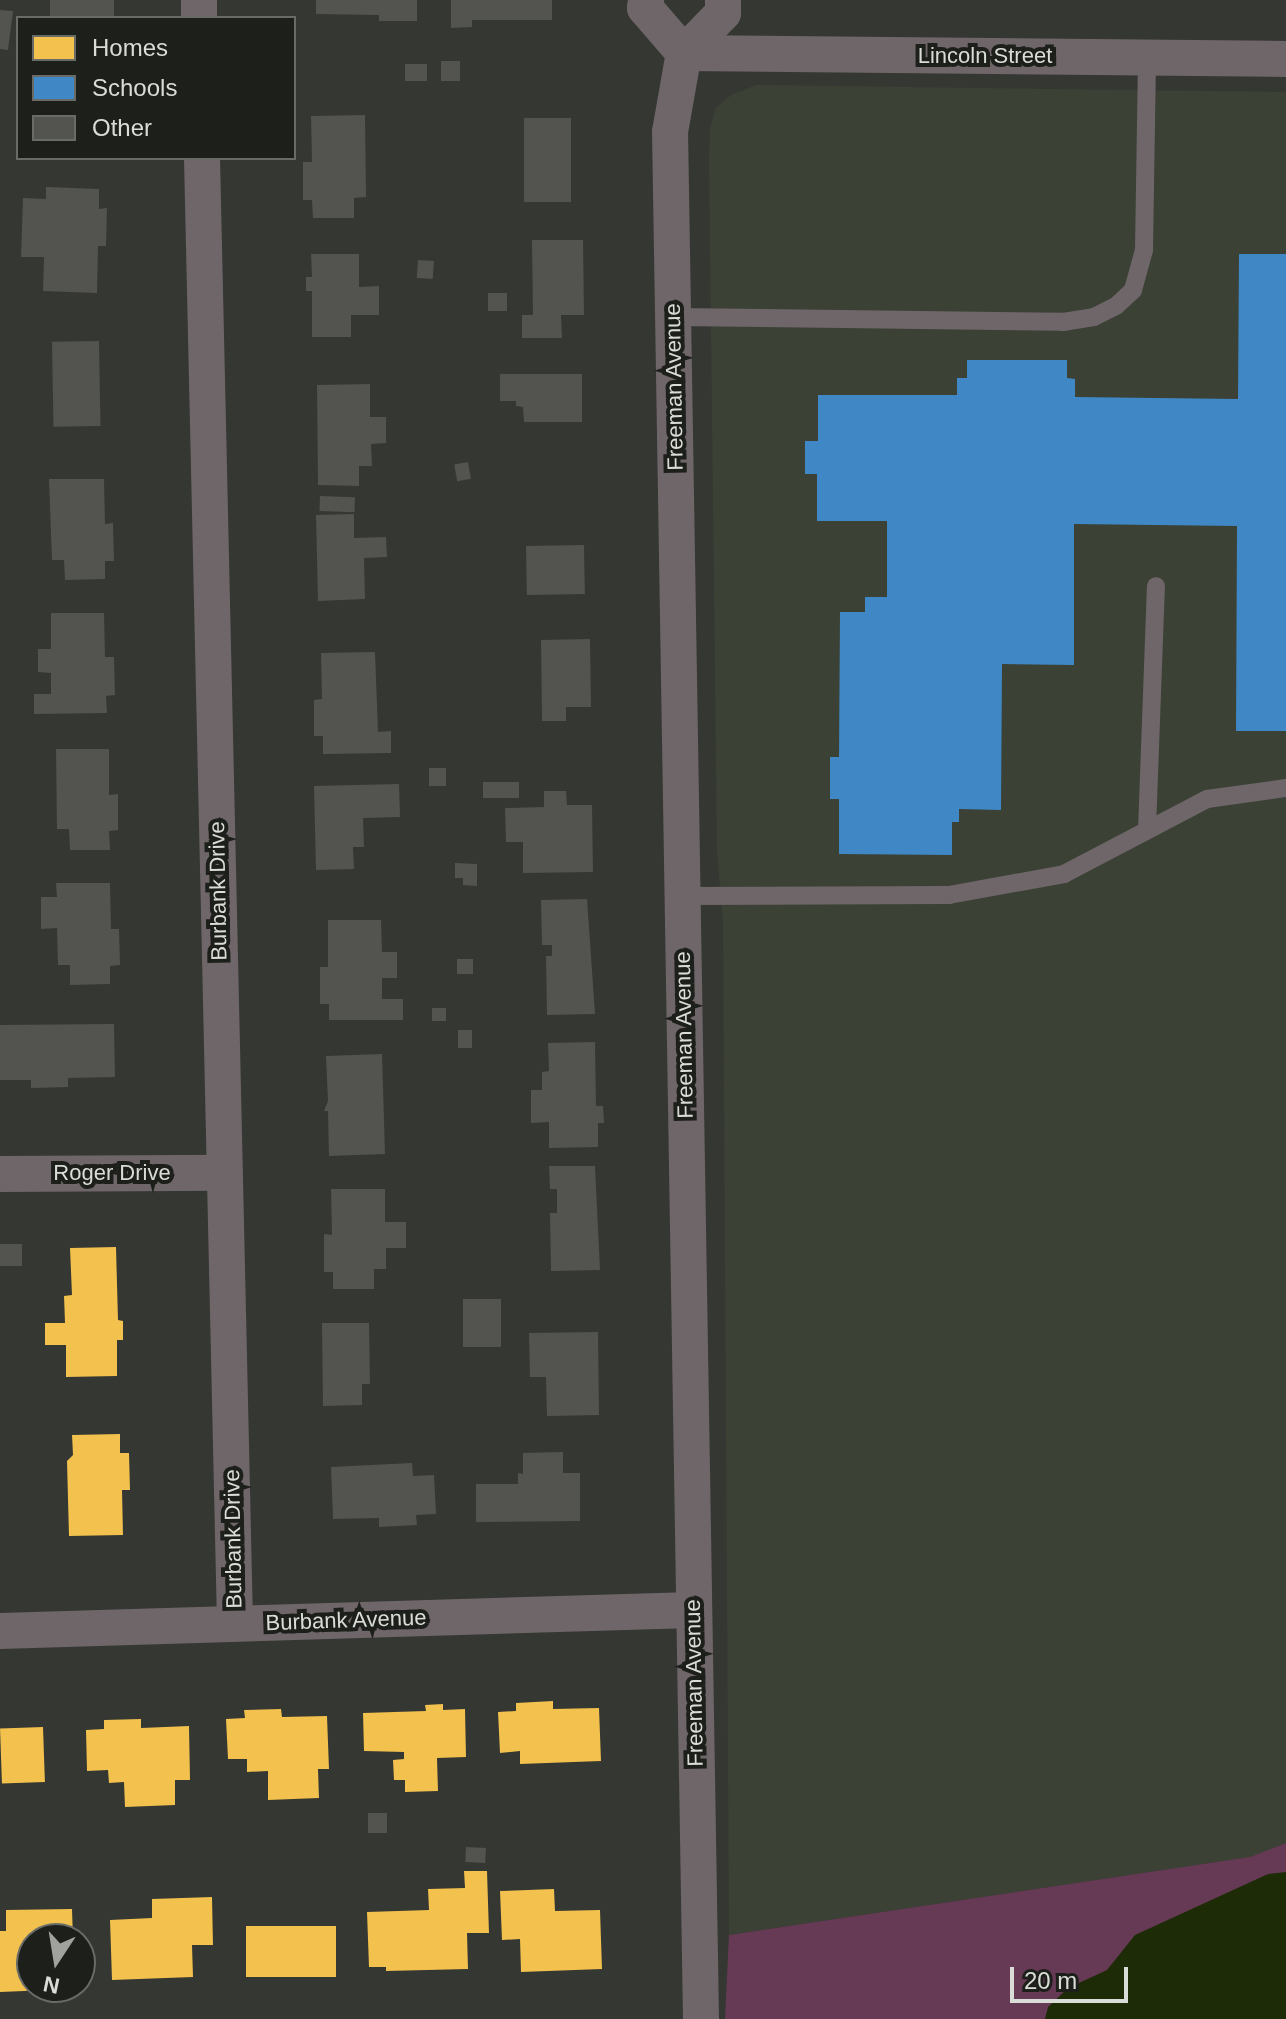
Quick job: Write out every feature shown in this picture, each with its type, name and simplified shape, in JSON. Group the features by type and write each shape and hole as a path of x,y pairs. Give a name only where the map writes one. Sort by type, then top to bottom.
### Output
{"street":[{"path":"646,0 645,8 684,53 723,13 723,0"},
{"name":"Lincoln Street","path":"684,53 1147,56 1283,61"},
{"name":"Freeman Avenue","path":"684,53 670,132 701,2019"},
{"name":"Burbank Drive","path":"202,160 235,1624"},
{"name":"Roger Drive","path":"0,1174 224,1173"},
{"name":"Burbank Avenue","path":"0,1631 693,1610"}],"lane":[{"path":"673,317 1063,322 1094,317 1116,306 1133,290 1144,250 1147,56"},
{"path":"1147,830 1156,586"},
{"path":"682,896 949,895 1064,874 1207,799 1286,788"}],"shaded area":[{"path":"756,85 1286,92 1286,1843 1250,1857 729,1935 723,923 717,853 709,160 710,128 716,108 731,95"},
{"path":"1286,1843 1286,2019 725,2019 729,1935 1250,1857"},
{"path":"1286,1872 1286,2019 1045,2019 1048,2007 1068,1988 1107,1970 1135,1935 1268,1874"}],"building: Homes":[{"path":"116,1247 118,1320 123,1321 123,1340 117,1340 117,1376 66,1377 66,1345 45,1345 45,1323 65,1323 64,1296 72,1295 70,1248"},
{"path":"120,1434 120,1453 129,1453 130,1490 122,1490 123,1535 69,1536 67,1461 73,1455 72,1435"},
{"path":"553,1701 553,1709 599,1708 601,1761 520,1764 520,1751 500,1753 498,1712 516,1711 516,1703"},
{"path":"443,1704 443,1710 465,1709 466,1757 437,1758 438,1791 405,1792 405,1780 394,1780 393,1760 404,1759 404,1752 364,1751 363,1713 426,1711 425,1705"},
{"path":"281,1709 282,1717 327,1716 329,1769 318,1769 319,1798 268,1800 268,1771 247,1772 247,1759 228,1759 226,1719 245,1718 244,1710"},
{"path":"141,1719 141,1728 189,1726 190,1780 175,1780 175,1805 125,1807 124,1782 109,1783 108,1770 87,1771 86,1730 104,1729 104,1720"},
{"path":"43,1727 45,1782 2,1783 0,1729"},
{"path":"464,1871 487,1871 489,1933 467,1933 468,1969 386,1971 386,1967 369,1967 367,1912 429,1910 428,1889 465,1888"},
{"path":"554,1889 555,1911 600,1910 602,1969 521,1972 520,1939 502,1940 500,1891"},
{"path":"212,1897 213,1945 192,1945 193,1977 112,1980 110,1920 152,1918 152,1899"},
{"path":"72,1909 72,1923 16,1923 16,1991 0,1992 0,1931 6,1931 6,1910"},
{"path":"246,1926 336,1926 336,1977 246,1977"}],"building: Schools":[{"path":"1239,254 1286,254 1286,731 1236,731 1237,526 1074,524 1074,665 1002,664 1001,810 959,809 959,822 952,822 952,855 839,854 839,799 830,799 830,757 839,757 840,612 865,612 865,597 887,597 887,521 817,521 817,474 805,474 805,441 818,441 818,395 957,395 957,378 967,378 967,360 1067,360 1067,378 1075,379 1075,397 1238,399"}],"building: Other":[{"path":"50,0 114,0 114,16 50,16"},
{"path":"316,0 417,0 417,21 379,21 379,15 316,14"},
{"path":"451,0 552,0 552,20 472,20 472,27 451,28"},
{"path":"0,10 13,11 8,50 0,49"},
{"path":"441,61 460,61 460,81 441,81"},
{"path":"405,64 427,64 427,81 405,81"},
{"path":"365,115 366,197 354,198 354,218 313,218 312,200 303,200 303,162 312,162 311,116"},
{"path":"524,118 571,118 571,202 524,202"},
{"path":"46,187 99,189 99,209 107,208 106,246 98,246 97,293 43,291 44,257 21,257 23,198 46,199"},
{"path":"532,240 583,240 584,315 561,315 562,338 522,338 522,315 533,315"},
{"path":"311,254 359,254 359,287 379,286 379,315 351,315 351,337 312,337 312,291 306,291 306,277 312,277"},
{"path":"418,260 434,261 433,279 417,278"},
{"path":"488,293 507,293 507,311 488,311"},
{"path":"99,341 100,426 53,427 52,342"},
{"path":"500,374 582,374 582,422 524,422 523,407 516,406 516,401 500,401"},
{"path":"370,384 370,417 386,417 386,443 371,444 372,466 359,466 359,486 318,485 317,385"},
{"path":"468,462 471,479 457,481 454,464"},
{"path":"49,479 104,479 105,524 113,523 114,561 105,561 105,579 65,580 64,560 52,560"},
{"path":"320,496 355,497 354,512 319,511"},
{"path":"354,514 354,538 386,537 387,557 364,558 365,599 318,601 316,515"},
{"path":"584,545 585,594 527,595 526,546"},
{"path":"51,613 104,613 105,657 114,657 115,695 106,696 107,713 34,714 34,694 51,694 51,673 38,672 38,649 51,649"},
{"path":"590,639 591,707 566,707 566,721 542,721 541,640"},
{"path":"375,652 378,732 391,731 391,753 323,754 323,736 314,736 314,700 322,699 321,653"},
{"path":"56,749 109,749 109,795 118,794 118,830 109,831 110,850 70,850 69,829 57,829"},
{"path":"429,768 446,768 446,786 429,786"},
{"path":"483,782 519,782 519,798 483,798"},
{"path":"399,784 400,817 363,818 364,847 353,847 354,869 316,870 314,786"},
{"path":"544,791 566,791 567,805 592,805 593,872 523,873 523,842 506,842 505,808 544,807"},
{"path":"455,863 477,864 477,886 463,885 463,878 455,878"},
{"path":"56,883 110,883 111,929 119,929 120,965 110,966 110,984 70,985 70,965 58,965 57,928 41,929 41,897 57,897"},
{"path":"587,899 595,1014 547,1015 546,956 552,956 552,945 542,945 541,900"},
{"path":"328,920 381,920 382,952 397,952 397,978 382,978 382,999 403,999 403,1020 329,1020 329,1004 320,1004 320,967 328,967"},
{"path":"457,959 473,959 473,974 457,974"},
{"path":"432,1008 446,1008 446,1021 432,1021"},
{"path":"114,1024 115,1077 68,1078 68,1087 31,1088 31,1080 0,1080 0,1025"},
{"path":"458,1030 472,1030 472,1048 458,1048"},
{"path":"595,1042 596,1106 603,1106 604,1123 598,1123 598,1147 549,1148 549,1122 531,1123 531,1090 542,1090 542,1072 549,1071 548,1043"},
{"path":"382,1054 385,1154 329,1156 328,1111 324,1111 328,1101 326,1056"},
{"path":"549,1166 595,1166 600,1270 551,1271 550,1213 557,1213 557,1189 550,1189"},
{"path":"331,1189 385,1189 385,1222 406,1222 406,1248 386,1248 386,1269 374,1269 374,1289 333,1289 333,1272 324,1272 324,1234 332,1235"},
{"path":"0,1244 22,1244 22,1266 0,1266"},
{"path":"463,1299 501,1299 501,1347 463,1347"},
{"path":"322,1323 369,1323 370,1384 362,1384 362,1405 323,1406"},
{"path":"598,1332 599,1415 547,1416 546,1377 530,1377 529,1333"},
{"path":"563,1452 563,1473 580,1473 580,1521 476,1522 476,1484 518,1484 518,1473 523,1474 523,1453"},
{"path":"412,1463 413,1476 434,1475 436,1514 416,1515 417,1525 379,1527 379,1518 333,1519 331,1467"},
{"path":"368,1813 387,1813 387,1833 368,1833"},
{"path":"466,1847 486,1848 485,1863 465,1862"}]}
